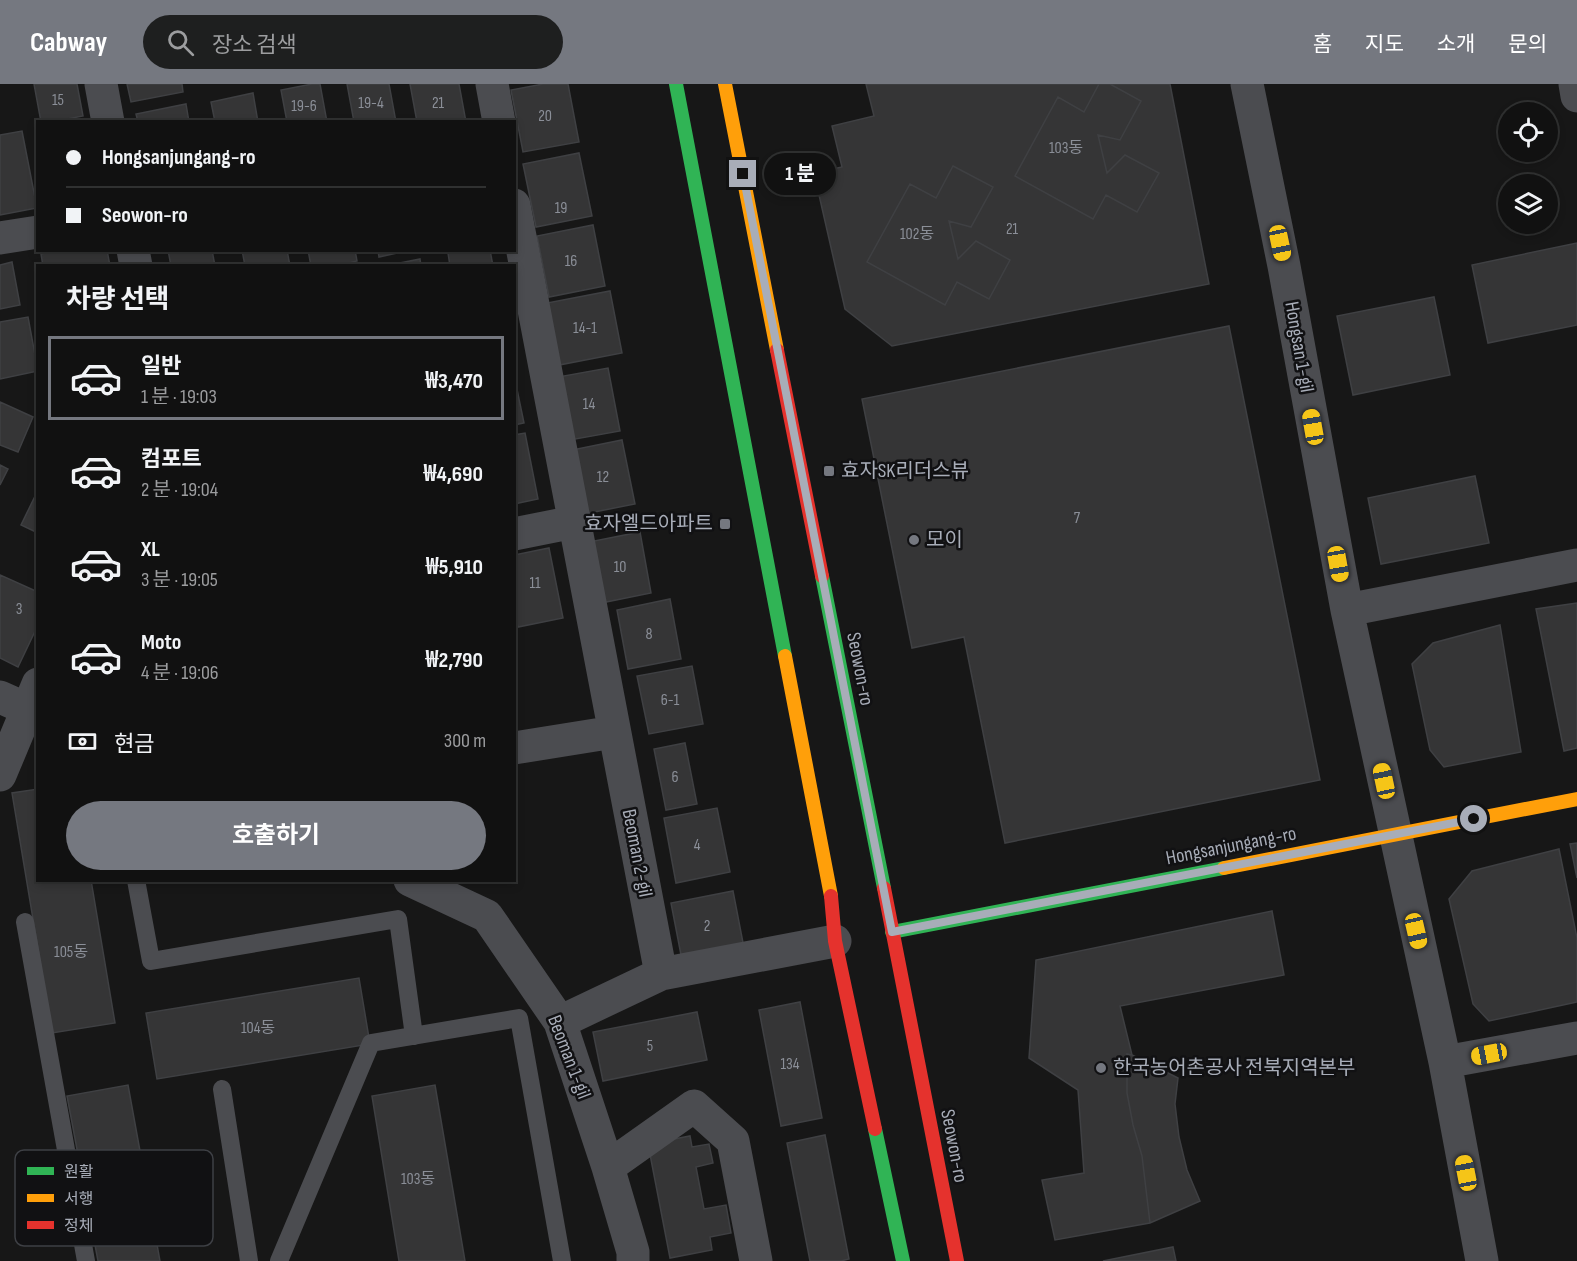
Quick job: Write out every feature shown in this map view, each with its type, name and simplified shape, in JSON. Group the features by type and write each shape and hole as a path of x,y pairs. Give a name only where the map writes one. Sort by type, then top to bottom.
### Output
{"main road":[{"path":"676,84 830,889 835,941 903,1261"},
{"name":"Seowon-ro","path":"725,84 957,1261"},
{"name":"Hongsanjungang-ro","path":"892,932 1577,799"}],"street":[{"path":"101,84 108,120"},
{"path":"492,84 499,120"},
{"name":"Hongsan 1-gil","path":"1247,84 1284,266 1347,610 1445,1062 1482,1261"},
{"path":"1575,84 1577,96"},
{"name":"Beoman 2-gil","path":"516,226 526,332 574,522 661,975"},
{"path":"0,238 36,232"},
{"path":"516,534 574,522"},
{"path":"1347,610 1577,565"},
{"path":"0,775 25,701"},
{"path":"516,748 614,732"},
{"name":"Beoman 1-gil","path":"414,882 487,916 560,1022 608,1167 633,1252 633,1261"},
{"path":"560,1022 661,975 835,941"},
{"path":"1445,1062 1577,1038"},
{"path":"608,1167 694,1106 734,1142 756,1261"}],"lane":[{"path":"136,882 151,961 398,919 414,1036"},
{"path":"25,922 66,1150"},
{"path":"279,1261 370,1043 519,1018 562,1261"},
{"path":"222,1089 249,1261"},
{"path":"83,1246 86,1261"}],"building":[{"path":"34,84 77,84 83,116 62,120 41,120"},
{"path":"127,84 182,84 183,92 131,102"},
{"path":"320,84 327,120 287,120 281,90"},
{"path":"347,84 389,84 396,120 354,120"},
{"path":"410,84 459,84 466,120 417,120"},
{"path":"543,84 568,84 579,142 523,152 511,90"},
{"path":"866,84 1170,84 1209,284 892,346 845,309 814,173 842,167 832,126 874,116"},
{"path":"1099,84 1110,84 1141,101 1120,140 1098,135 1107,173 1125,155 1159,173 1137,212 1106,195 1093,219 1015,176 1058,97 1084,112"},
{"path":"253,93 258,120 215,120 211,102"},
{"path":"186,104 189,120 138,120 136,114"},
{"path":"22,131 36,208 0,215 0,135"},
{"path":"579,153 592,216 536,227 523,164"},
{"path":"953,166 993,187 971,227 949,221 958,259 976,241 1010,260 989,299 957,282 945,305 867,262 910,184 936,198"},
{"path":"593,225 605,286 549,297 537,236"},
{"path":"1577,243 1577,325 1488,343 1472,265"},
{"path":"107,252 110,264 43,264 41,254"},
{"path":"168,252 212,252 215,264 171,264"},
{"path":"242,252 287,252 290,264 245,264"},
{"path":"308,252 355,252 357,261 344,264 311,264"},
{"path":"378,252 402,252 379,257"},
{"path":"490,252 493,264 450,264 448,253"},
{"path":"420,259 421,264 395,264"},
{"path":"12,262 20,305 0,309 0,265"},
{"path":"610,291 622,353 559,365 547,303"},
{"path":"1434,297 1450,375 1353,395 1337,316"},
{"path":"28,317 36,371 0,379 0,322"},
{"path":"1229,326 1320,780 1005,843 964,637 912,648 862,399"},
{"path":"608,368 620,431 570,440 558,377"},
{"path":"516,385 524,423 516,425"},
{"path":"0,402 33,417 18,452 0,445"},
{"path":"525,433 538,499 516,504 516,435"},
{"path":"622,440 635,504 584,514 572,450"},
{"path":"0,465 8,469 0,485"},
{"path":"1475,476 1489,543 1381,564 1368,498"},
{"path":"36,494 36,532 21,525"},
{"path":"640,532 651,593 601,603 589,542"},
{"path":"549,548 563,618 518,627 516,555"},
{"path":"0,575 36,591 36,629 18,667 0,658"},
{"path":"670,599 681,659 628,669 617,610"},
{"path":"1577,603 1577,748 1564,751 1536,609"},
{"path":"1500,625 1521,752 1444,767 1430,750 1412,664 1433,643"},
{"path":"692,666 703,724 649,734 637,676"},
{"path":"685,743 697,804 666,810 654,749"},
{"path":"36,789 36,882 91,882 115,1023 52,1033 12,793"},
{"path":"717,808 730,872 676,883 664,818"},
{"path":"1577,843 1577,878 1570,844"},
{"path":"1559,849 1577,938 1577,1002 1489,1021 1473,1004 1449,899 1472,871"},
{"path":"733,891 744,948 682,960 671,903"},
{"name":"한국농어촌공사 전북지역본부","path":"1272,911 1284,975 1120,1006 1132,1055 1178,1078 1175,1104 1179,1137 1187,1170 1200,1201 1150,1223 1055,1240 1042,1180 1084,1173 1078,1090 1029,1058 1036,960"},
{"path":"359,978 370,1044 157,1079 146,1013"},
{"path":"800,1002 822,1118 781,1126 759,1010"},
{"path":"697,1012 707,1060 603,1081 593,1032"},
{"path":"1127,1054 1178,1078 1175,1104 1179,1137 1187,1170 1200,1201 1150,1223 1142,1156 1127,1093"},
{"path":"128,1085 140,1150 77,1150 67,1096"},
{"path":"435,1085 465,1261 399,1261 372,1096"},
{"path":"825,1135 849,1259 841,1261 810,1261 787,1143"},
{"path":"690,1136 692,1147 709,1144 713,1163 696,1167 704,1209 726,1205 731,1233 710,1237 712,1250 670,1258 648,1144"},
{"path":"95,1246 157,1246 160,1261 98,1261"},
{"path":"1173,1247 1176,1261 1103,1261"}],"traffic: fast":[{"path":"676,84 785,656"},
{"path":"822,576 884,888"},
{"path":"892,932 1224,868"},
{"path":"875,1129 903,1261"}],"traffic: slow":[{"path":"725,84 777,350"},
{"path":"785,656 831,896"},
{"path":"1224,868 1577,799"}],"traffic: jam":[{"path":"777,350 822,576"},
{"path":"884,888 957,1261"},
{"path":"831,896 835,941 875,1129"}],"place":[{"name":"효자SK리더스뷰","path":"829,471"},
{"name":"효자엘드아파트","path":"725,524"},
{"name":"모이","path":"914,540"},
{"name":"한국농어촌공사 전북지역본부","path":"1101,1068"}],"route":[{"path":"743,174 892,932 1474,819"}]}
